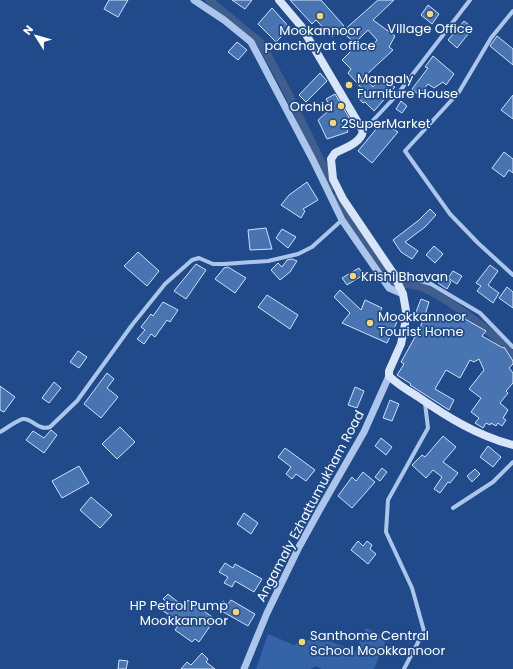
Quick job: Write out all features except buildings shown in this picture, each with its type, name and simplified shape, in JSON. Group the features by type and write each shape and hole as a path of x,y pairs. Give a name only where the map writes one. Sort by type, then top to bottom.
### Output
{"main road":[{"path":"279,0 301,26 362,131 362,136 358,141 335,153 331,159 333,179 343,199 393,273 403,294 406,311 405,324 401,344 389,371 389,376 447,417 468,428 513,445"}],"street":[{"path":"194,0 224,20 251,42 313,160 342,220 389,288 403,294"},
{"path":"362,131 396,96 470,0"},
{"path":"513,11 491,38 459,92 405,151 450,214 478,243 513,275"},
{"path":"0,432 21,419 25,419 42,428 50,427 77,401 132,325 165,284 192,260 199,258 213,264 224,264 268,261 298,254 312,247 342,220"},
{"path":"393,273 431,284 480,313 513,347"},
{"name":"Angamaly Ezhattumukham Road","path":"244,669 299,547 364,432 389,376"},
{"path":"404,669 424,631 412,588 386,532 388,500 428,428 425,402"},
{"path":"453,508 493,482 513,462"}],"shaded area":[{"name":"Santhome Central School Mookkannoor","path":"366,628 387,638 374,669 322,669 316,666 310,669 256,669 268,634 294,645 299,642 321,637 355,652"}],"waterway":[{"path":"209,0 261,43 288,93 333,186"},
{"path":"338,196 350,221 391,281 399,283"},
{"path":"399,283 421,287 444,299 472,318 497,339 507,349 513,358"}],"place":[{"name":"Village Office","path":"430,14"},
{"name":"Mookannoor panchayat office","path":"320,16"},
{"name":"Mangaly Furniture House","path":"349,85"},
{"name":"Orchid","path":"341,106"},
{"name":"2SuperMarket","path":"333,123"},
{"name":"Krishi Bhavan","path":"353,276"},
{"name":"Mookkannoor Tourist Home","path":"370,323"},
{"name":"HP Petrol Pump Mookkannoor","path":"236,612"},
{"name":"Santhome Central School Mookkannoor","path":"302,642"}]}
